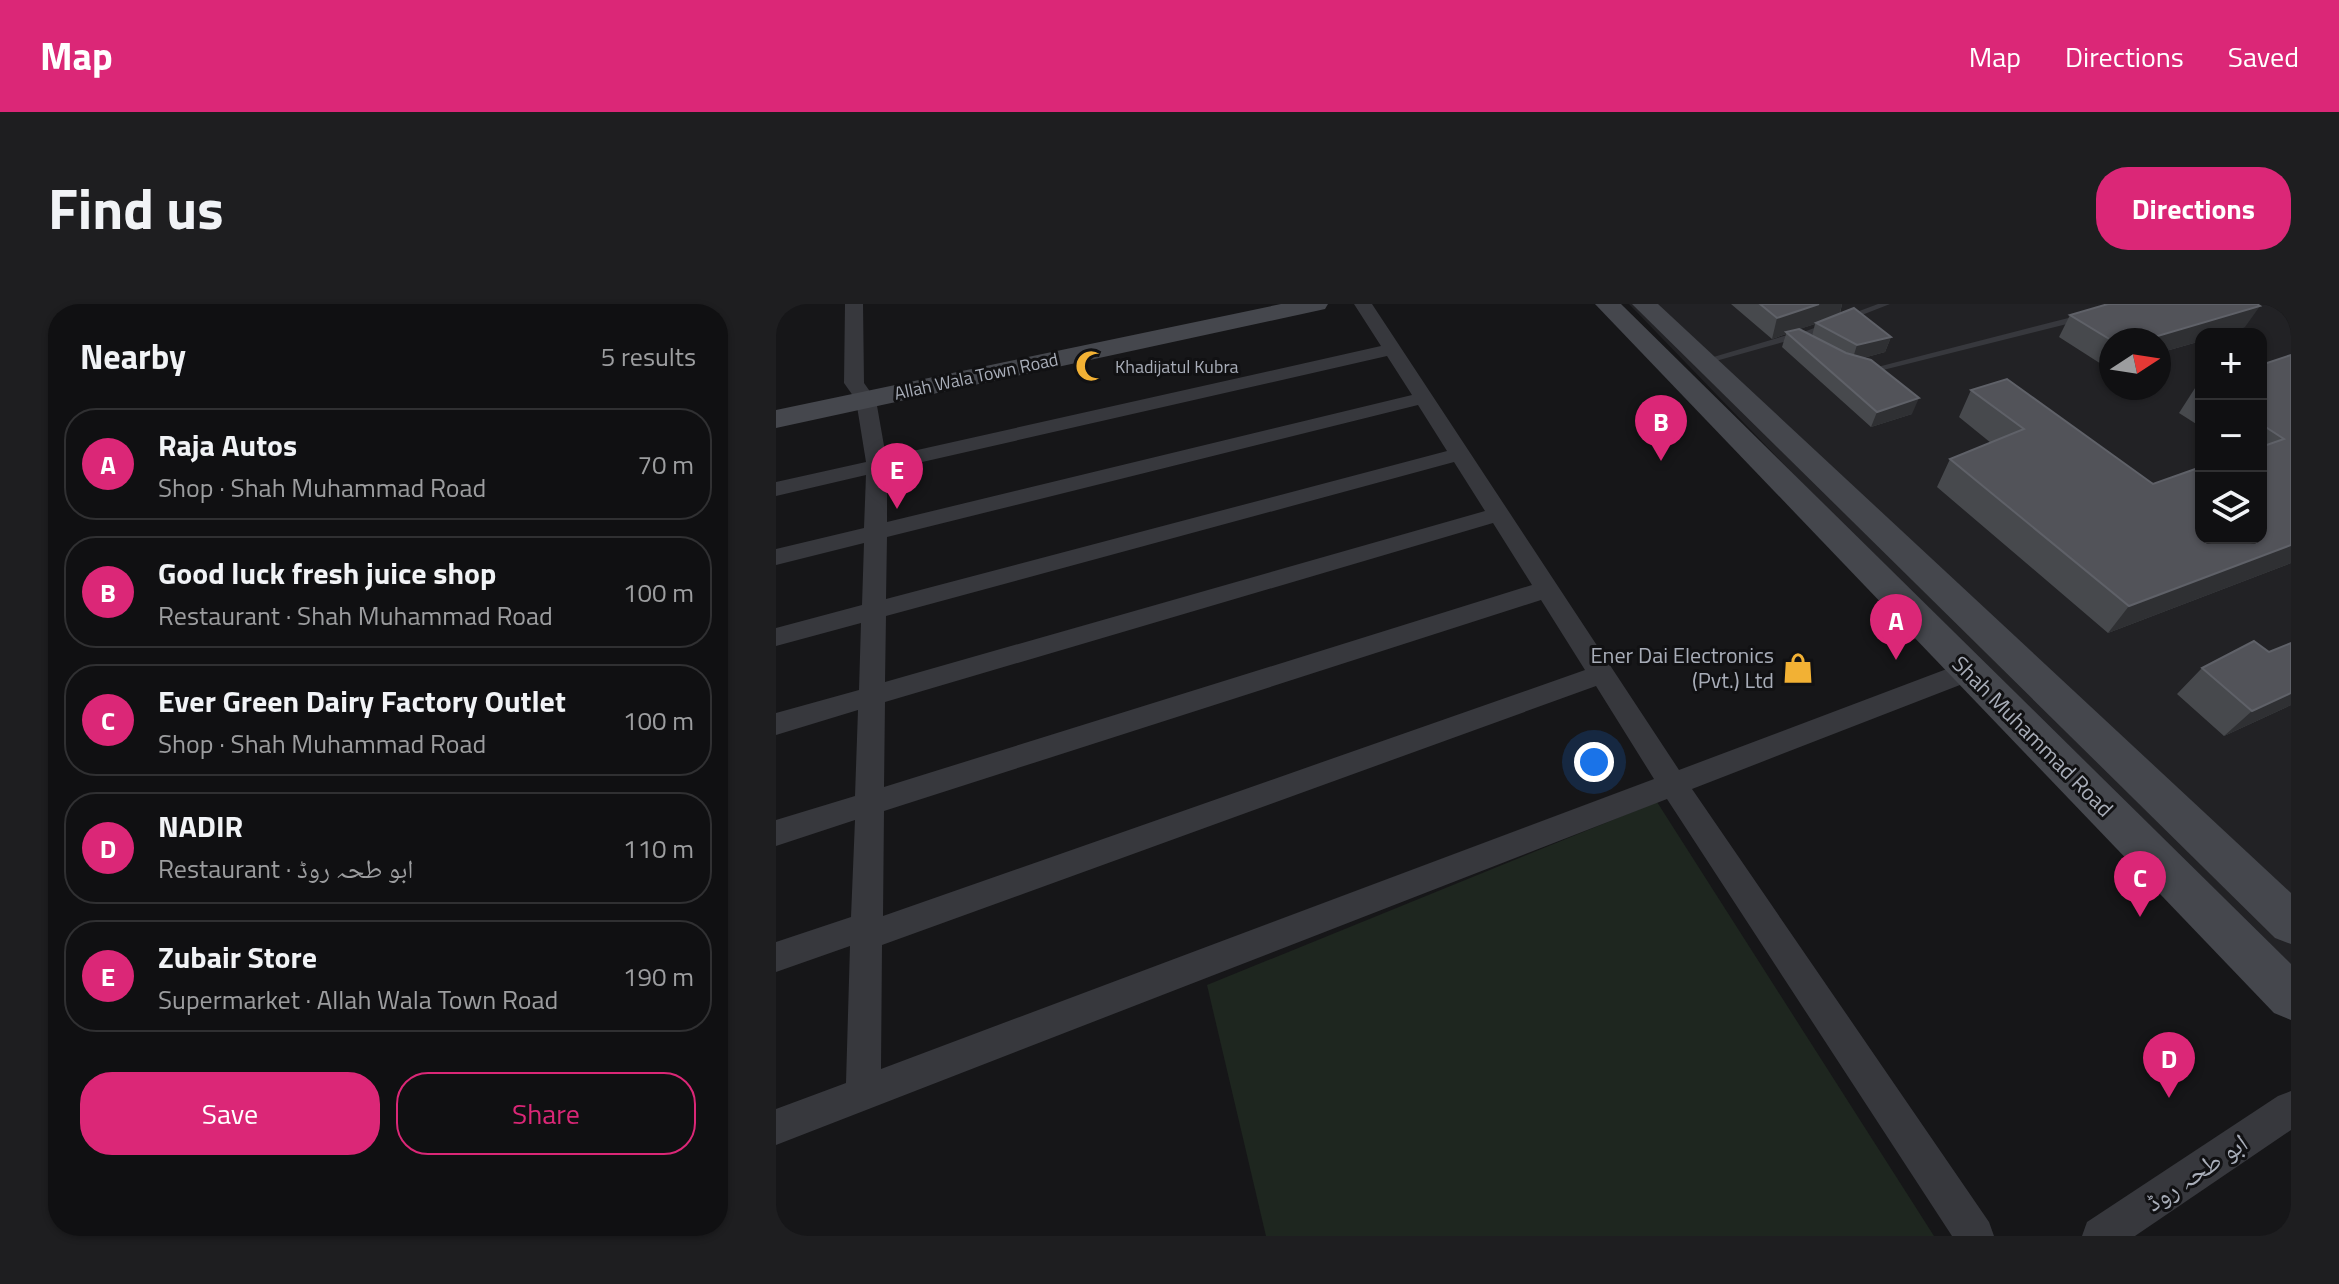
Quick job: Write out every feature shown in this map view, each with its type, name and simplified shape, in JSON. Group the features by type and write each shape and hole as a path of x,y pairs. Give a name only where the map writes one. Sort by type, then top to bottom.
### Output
{"main road":[{"name":"Allah Wala Town Road","path":"776,419 860,391 1243,304"},
{"name":"Allah Wala Town Road","path":"776,399 860,391 1316,304"},
{"name":"Shah Muhammad Road","path":"1607,304 2291,997"},
{"name":"Shah Muhammad Road","path":"1644,304 2291,923"}],"street":[{"path":"854,304 860,391 877,466 863,1094"},
{"path":"1363,304 1672,783 1975,1236"},
{"path":"776,489 1392,349"},
{"path":"776,557 1424,398"},
{"path":"776,637 1460,454"},
{"path":"776,724 1499,514"},
{"path":"776,833 1547,589"},
{"path":"776,1127 1969,671"},
{"path":"776,957 867,931 1602,674"},
{"name":"ابو طحہ روڈ","path":"2101,1236 2291,1109"}],"lane":[{"path":"1705,361 1796,338 1886,304"},
{"path":"1853,371 1874,371 2096,314"},
{"path":"1796,338 1809,343"}],"shaded area":[{"path":"1629,304 2291,304 2291,975 1947,633"},
{"path":"1657,802 1934,1236 1266,1236 1207,985"}],"building":[{"path":"1760,304 1819,304 1777,318"},
{"path":"2108,304 2260,306 2171,332 2171,328 2099,328 2099,333 2070,315"},
{"path":"1854,308 1891,337 1857,345 1816,323"},
{"path":"1799,329 1846,353 1871,360 1919,398 1877,412 1786,332"},
{"path":"2291,355 2291,545 2129,606 1950,459 2024,429 1971,390 2007,379 2153,484 2195,469 2195,544 2267,544 2267,445 2284,439 2267,428 2267,363"},
{"path":"2254,641 2269,652 2291,643 2291,693 2252,711 2202,668"}],"place":[{"name":"Khadijatul Kubra","path":"1091,366"},
{"name":"Good luck fresh juice shop","path":"1661,461"},
{"name":"Zubair Store","path":"897,509"},
{"name":"Raja Autos","path":"1896,660"},
{"name":"Ener Dai Electronics (Pvt.) Ltd","path":"1798,668"},
{"name":"Ever Green Dairy Factory Outlet","path":"2140,917"},
{"name":"NADIR","path":"2169,1098"}]}
